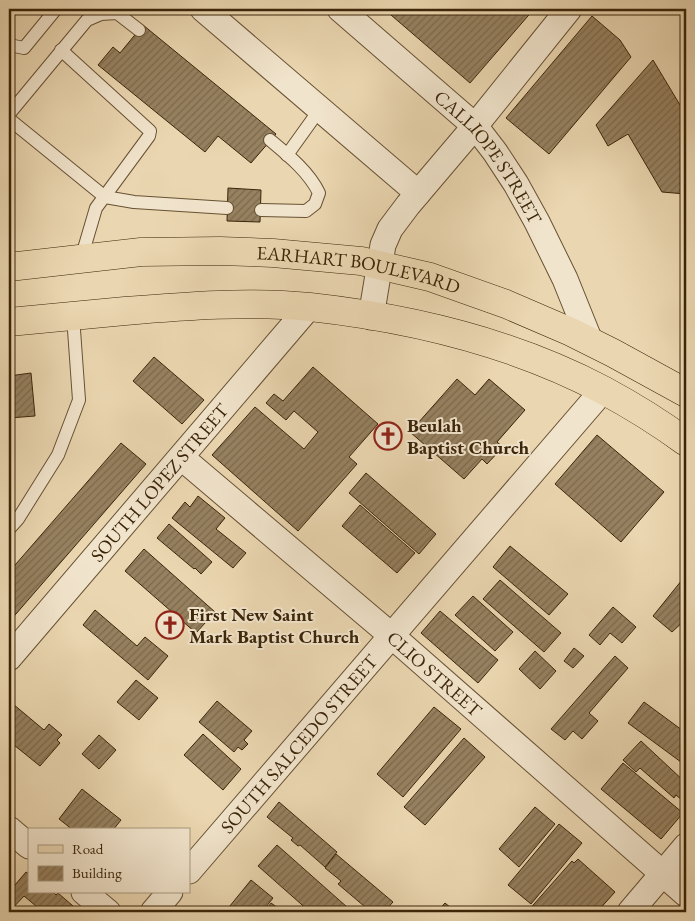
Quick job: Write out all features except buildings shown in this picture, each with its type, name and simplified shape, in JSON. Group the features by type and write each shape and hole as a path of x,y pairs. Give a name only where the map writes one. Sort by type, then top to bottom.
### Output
{"main road":[{"name":"EARHART BOULEVARD","path":"9,267 140,252 220,251 337,258 380,266 430,277 506,304 590,342 686,393"},
{"path":"9,322 188,306 253,305 309,307 370,316 458,334 542,363 603,390 686,442"}],"street":[{"path":"202,9 418,193"},
{"name":"CALLIOPE STREET","path":"340,9 475,126 495,152 533,214 565,279 590,342"},
{"path":"370,316 383,245 390,229 569,9"},
{"name":"SOUTH LOPEZ STREET","path":"9,658 182,458 309,307"},
{"name":"SOUTH SALCEDO STREET","path":"190,870 603,390"},
{"name":"CLIO STREET","path":"182,458 392,636 686,894"},
{"path":"9,829 28,845"},
{"path":"630,912 686,846"},
{"path":"86,894 108,912"},
{"path":"153,912 168,894"}],"lane":[{"path":"9,45 24,48 56,9"},
{"path":"9,114 87,20 101,14 117,13 139,30"},
{"path":"61,50 150,131 149,136 96,208 81,259"},
{"path":"287,155 320,109"},
{"path":"9,119 104,197 134,202 227,208"},
{"path":"261,210 306,211 315,204 319,193 314,183 270,140"},
{"path":"9,529 18,519 58,455 79,400 73,316"}],"place":[{"name":"Beulah Baptist Church","path":"388,436"},
{"name":"First New Saint Mark Baptist Church","path":"170,625"}]}
